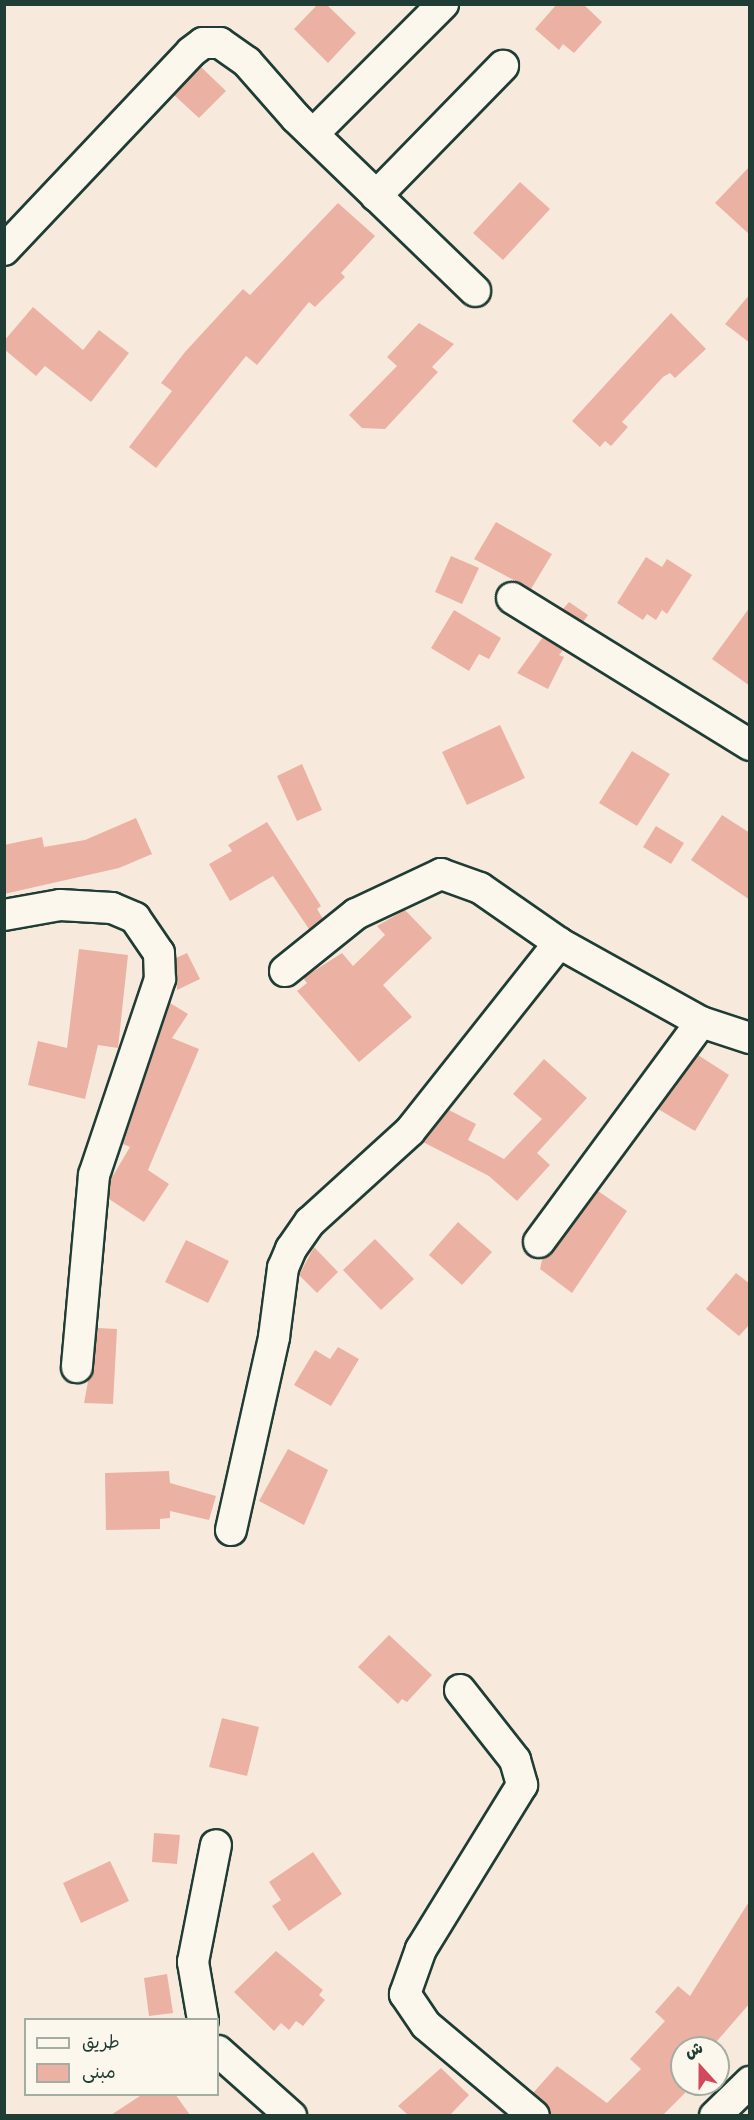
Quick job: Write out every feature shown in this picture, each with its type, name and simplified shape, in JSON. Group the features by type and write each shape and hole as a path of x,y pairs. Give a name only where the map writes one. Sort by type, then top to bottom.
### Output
{"street":[{"path":"313,134 442,4"},
{"path":"4,250 204,43 220,43 247,62 313,134 475,291"},
{"path":"376,196 503,66"},
{"path":"512,598 750,745"},
{"path":"285,971 356,914 441,874 480,888 559,943 701,1022 750,1038"},
{"path":"4,915 60,905 112,908 135,918 159,953 160,979 94,1175 77,1367"},
{"path":"231,1530 274,1337 283,1268 291,1249 310,1222 410,1131 559,943"},
{"path":"539,1242 701,1022"},
{"path":"460,1690 515,1760 522,1785 421,1949 405,1994 426,2025 534,2115"},
{"path":"203,2018 193,1962 216,1845"},
{"path":"219,2052 291,2115"},
{"path":"716,2115 750,2082"}],"building":[{"path":"318,4 326,4 356,33 328,63 294,29"},
{"path":"557,4 583,4 602,22 574,53 563,44 559,50 535,29"},
{"path":"201,67 226,91 199,118 174,95"},
{"path":"750,166 750,235 715,203"},
{"path":"520,182 550,209 503,260 473,233"},
{"path":"338,203 375,236 341,273 345,277 315,307 309,302 257,365 246,356 156,468 129,447 172,391 161,383 185,352 243,289 250,295"},
{"path":"750,294 750,343 725,324"},
{"path":"33,307 83,350 99,330 129,353 91,402 45,366 36,376 4,349 4,341"},
{"path":"671,313 706,349 675,378 670,373 663,377 622,422 628,427 611,446 605,441 600,447 572,421"},
{"path":"419,323 454,344 432,367 438,372 385,429 362,428 349,415 397,366 387,357"},
{"path":"496,522 552,554 531,589 474,559"},
{"path":"451,556 479,568 462,604 435,592"},
{"path":"646,557 662,567 667,559 692,575 667,614 662,610 656,620 647,614 643,620 617,603"},
{"path":"569,602 588,615 583,622 563,609"},
{"path":"750,607 750,686 712,659"},
{"path":"454,610 501,638 489,659 479,654 469,671 431,648"},
{"path":"543,637 563,650 559,655 564,657 548,689 517,673"},
{"path":"500,725 525,778 467,805 442,752"},
{"path":"632,751 670,774 637,826 599,803"},
{"path":"302,764 322,810 297,821 277,776"},
{"path":"722,815 750,833 750,900 691,860"},
{"path":"136,818 152,854 119,868 4,894 4,845 42,837 44,847 85,840"},
{"path":"267,822 321,906 317,909 323,919 309,929 273,876 230,901 209,864 232,851 228,845"},
{"path":"656,826 684,843 671,864 643,847"},
{"path":"405,910 432,938 383,985 412,1017 359,1062 297,991 307,983 303,978 342,953 353,966 385,935 377,926"},
{"path":"79,949 128,955 118,1048 98,1045 85,1099 28,1085 38,1041 67,1048"},
{"path":"187,953 200,979 177,990 176,958"},
{"path":"170,1003 188,1014 172,1038 199,1049 148,1170 169,1184 144,1222 109,1199 111,1179 130,1147 123,1144"},
{"path":"698,1055 729,1075 695,1131 658,1109"},
{"path":"544,1059 587,1098 537,1153 550,1165 517,1201 489,1176 423,1142 449,1110 476,1124 468,1140 504,1159 542,1119 513,1094"},
{"path":"598,1191 627,1211 572,1293 540,1269 542,1260"},
{"path":"458,1222 492,1252 462,1285 429,1255"},
{"path":"375,1239 414,1279 381,1310 343,1270"},
{"path":"186,1240 229,1261 208,1303 165,1282"},
{"path":"314,1247 338,1272 317,1293 299,1275"},
{"path":"736,1273 750,1284 750,1324 739,1336 706,1309"},
{"path":"98,1328 117,1329 113,1404 84,1403"},
{"path":"338,1347 359,1359 331,1406 294,1385 315,1350 330,1359"},
{"path":"288,1449 328,1470 304,1525 259,1501"},
{"path":"169,1471 170,1483 216,1496 209,1520 170,1511 170,1518 160,1519 160,1529 106,1530 105,1473"},
{"path":"389,1635 432,1675 407,1702 402,1699 398,1704 358,1667"},
{"path":"222,1718 259,1727 247,1776 209,1767"},
{"path":"154,1833 180,1835 177,1864 152,1862"},
{"path":"313,1852 342,1894 289,1931 272,1906 281,1900 269,1882"},
{"path":"110,1861 129,1901 81,1923 63,1883"},
{"path":"750,1900 750,2003 721,2036 670,2036 670,2096 682,2096 663,2115 551,2115 533,2093 557,2066 607,2103 641,2069 630,2059 665,2021 655,2012 678,1986 690,1996"},
{"path":"276,1951 323,1990 319,1995 325,2000 303,2026 296,2021 289,2030 281,2023 274,2031 234,1992"},
{"path":"167,1974 173,2013 149,2016 144,1978"},
{"path":"441,2068 469,2095 450,2115 408,2115 398,2106"},
{"path":"140,2096 176,2096 190,2115 111,2115"}]}
